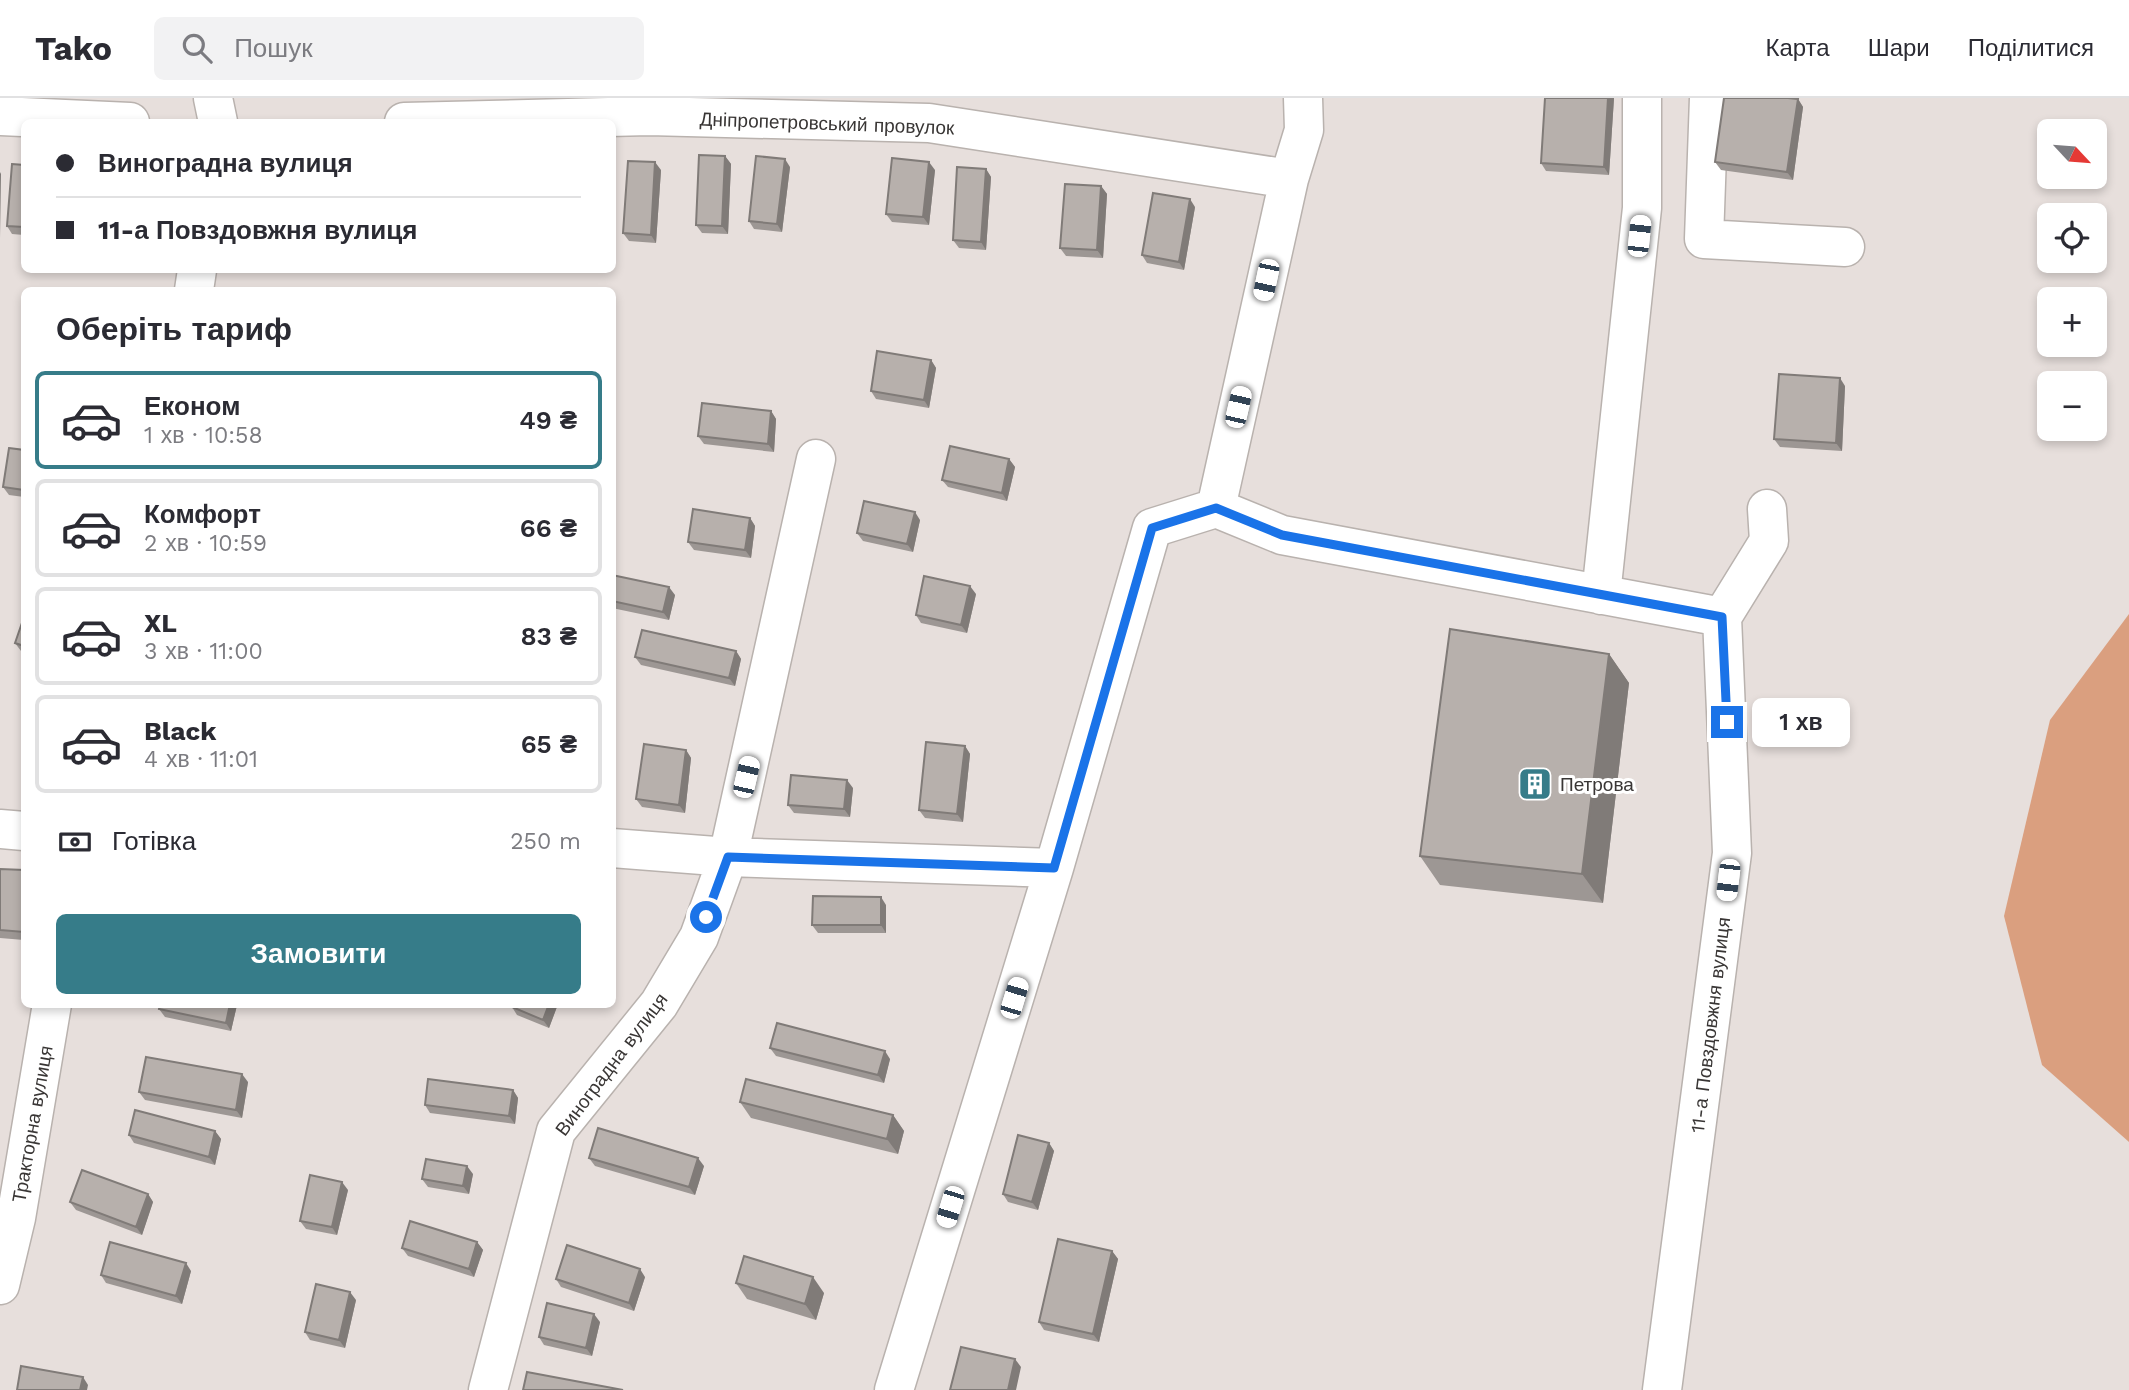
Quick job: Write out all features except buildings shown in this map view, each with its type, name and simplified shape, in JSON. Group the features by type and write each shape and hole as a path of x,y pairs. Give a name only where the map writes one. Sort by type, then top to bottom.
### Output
{"street":[{"path":"213,98 217,119"},
{"path":"1216,508 1289,179 1304,130 1303,98"},
{"path":"1601,595 1642,208 1642,98"},
{"path":"1709,98 1704,239 1844,247"},
{"name":"Дніпропетровський провулок","path":"453,119 648,107 929,123 1289,179"},
{"path":"0,116 65,119"},
{"name":"Виноградна вулиця","path":"488,1390 556,1131 659,1004 699,937 728,857 817,459"},
{"path":"894,1390 1054,868 1152,528 1216,508 1282,535 1722,617 1769,541 1768,509"},
{"name":"11-а Повздовжня вулиця","path":"1662,1390 1732,853 1722,617"},
{"path":"0,829 21,831"},
{"path":"616,848 728,857 1054,868"},
{"name":"Тракторна вулиця","path":"0,1284 16,1218 51,1008"}],"shaded area":[{"path":"2129,614 2129,1142 2042,1065 2004,916 2050,720"}],"place":[{"name":"Петрова","path":"1535,784"}],"route":[{"path":"706,917 728,857 1054,868 1152,528 1216,508 1282,535 1722,617 1727,722"}]}
